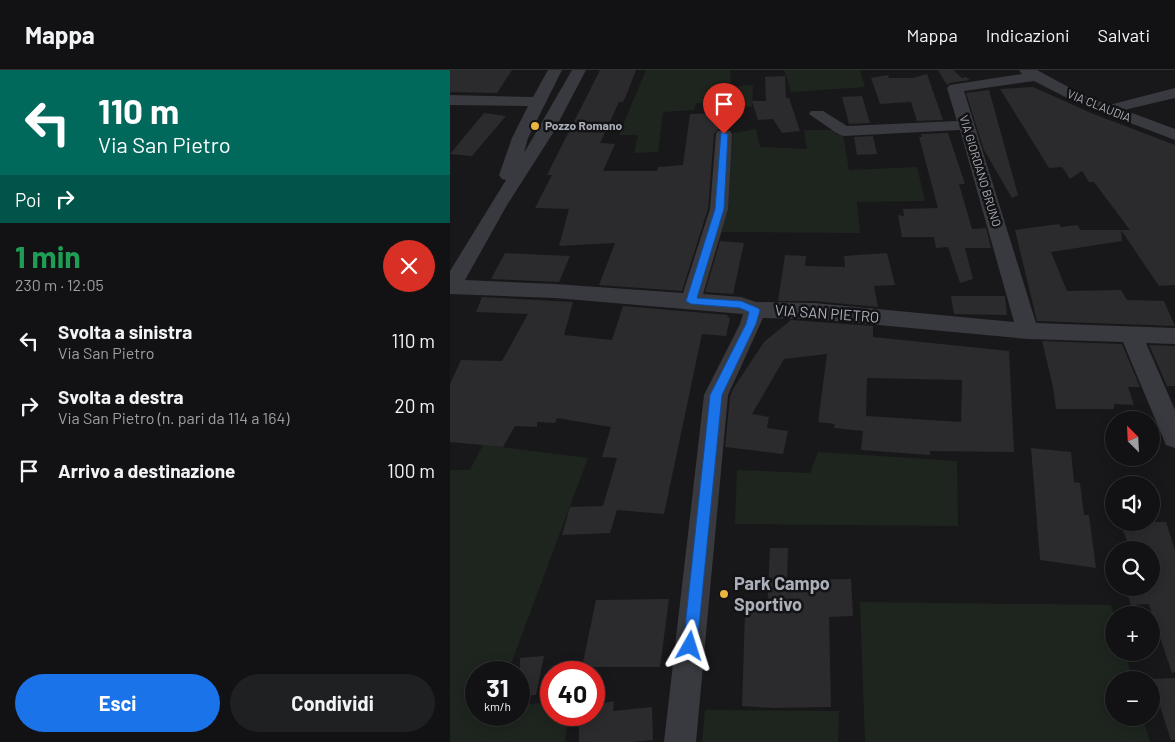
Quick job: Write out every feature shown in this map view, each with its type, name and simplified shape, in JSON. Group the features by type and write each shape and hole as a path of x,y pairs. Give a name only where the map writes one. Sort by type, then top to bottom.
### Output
{"street":[{"path":"498,205 520,138 536,102 555,70"},
{"path":"451,287 498,205 545,133 579,70"},
{"name":"VIA CLAUDIA","path":"1030,73 1072,96 1175,135"},
{"name":"VIA GIORDANO BRUNO","path":"1028,331 955,88 1030,73"},
{"path":"1108,110 1175,93"},
{"path":"450,100 536,102"},
{"path":"817,114 844,131 967,126"},
{"path":"691,301 719,209 724,134"},
{"name":"VIA SAN PIETRO","path":"451,287 555,291 741,304 755,310 814,311 1028,331 1175,336"},
{"path":"680,742 716,395 751,324 755,310"},
{"path":"1131,336 1175,438"}],"shaded area":[{"path":"646,70 730,70 731,87 753,85 752,107 696,103 694,110 663,112 658,152 634,153 638,135 619,135"},
{"path":"784,70 860,70 865,87 791,92"},
{"path":"756,129 760,147 807,149 804,130 835,130 836,135 843,135 849,170 917,167 925,201 857,202 860,233 719,232 724,213 733,133"},
{"path":"483,445 588,458 512,661 465,661 465,726 530,726 530,704 540,703 540,726 567,726 565,742 450,742 450,470 470,470"},
{"path":"818,452 957,461 958,526 735,524 737,470 810,473"},
{"path":"860,602 1111,605 1105,606 1105,661 1127,661 1130,671 1105,671 1105,726 1145,726 1150,742 865,742"},
{"path":"705,710 839,711 838,742 702,742"}],"building":[{"path":"450,70 512,70 497,93 450,92"},
{"path":"600,70 636,70 626,96 623,102 619,102 600,143 615,144 603,171 657,171 658,167 683,165 690,114 720,113 719,129 714,134 708,209 682,291 599,285 615,243 559,246 569,209 535,208 552,175 547,175"},
{"path":"938,70 953,70 962,78 966,77 970,80 947,85"},
{"path":"927,74 943,120 917,121 911,102 880,104 871,78 888,75 889,78 913,78"},
{"path":"785,76 786,98 789,98 800,131 782,133 773,119 758,120 752,101 766,101 765,77"},
{"path":"1033,87 1091,113 1175,145 1175,285 1159,286 1121,230 1130,230 1094,182 1089,182 1082,171 1070,179 1062,167 1049,168 1000,89"},
{"path":"989,90 1018,195 1012,198 984,150 966,93"},
{"path":"862,96 870,123 849,124 842,97"},
{"path":"484,113 506,116 472,156 450,154"},
{"path":"948,133 965,184 959,184 972,229 986,228 991,248 965,248 973,279 960,283 948,247 936,248 934,237 902,237 898,215 904,216 903,209 938,208 919,137 922,137 921,134"},
{"path":"873,136 877,154 857,155 854,137"},
{"path":"1059,224 1061,227 1077,225 1081,230 1121,230 1122,241 1051,252 1067,291 1121,290 1127,300 1164,301 1175,326 1037,321 1015,230"},
{"path":"720,241 744,243 733,294 705,292"},
{"path":"505,253 570,256 559,282 491,279"},
{"path":"887,253 895,285 874,286 878,307 814,301 778,301 785,255 806,256 805,266 845,267 844,256"},
{"path":"951,296 1005,296 1007,315 954,314"},
{"path":"482,297 573,302 564,335 612,340 623,306 728,315 727,317 730,318 726,336 702,334 664,514 617,510 610,533 562,535 570,507 603,506 617,458 602,457 611,427 557,418 555,423 537,422 537,427 515,426 503,447 450,442 450,384 461,360 502,361 528,314 476,312"},
{"path":"791,320 873,326 873,337 1009,351 1014,452 930,451 930,455 861,450 863,431 834,428 835,424 818,422 827,354 784,359 752,414 769,417 767,428 788,431 783,454 725,447 730,397 733,389 764,342","holes":["867,378 962,380 961,422 866,416"]},
{"path":"1042,341 1122,344 1140,387 1128,387 1134,405 1114,404 1114,409 1056,409"},
{"path":"1149,345 1175,346 1175,386 1167,386"},
{"path":"1031,448 1071,452 1074,482 1080,483 1084,515 1089,515 1096,568 1040,560"},
{"path":"1160,522 1166,522 1175,550 1175,672 1172,673 1160,637 1160,606 1150,606 1149,604 1131,605 1128,596 1160,596 1160,541 1127,541 1123,531 1160,531"},
{"path":"770,548 788,548 787,580 851,579 853,616 829,617 831,707 774,708 742,706 745,612 767,612"},
{"path":"669,599 660,667 605,667 605,661 583,661 596,600"},
{"path":"544,656 543,661 540,661 540,676 536,695 530,695 530,661 520,661 520,658"},
{"path":"1175,678 1175,740 1171,740 1160,706 1160,679"},
{"path":"614,701 613,711 652,707 653,740 579,742 579,726 605,726 605,703"}],"place":[{"name":"Pozzo Romano","path":"535,126"},
{"name":"Park Campo Sportivo","path":"724,594"}],"route":[{"path":"690,646 716,395 751,324 755,310 741,304 691,301 719,209 724,134"}]}
